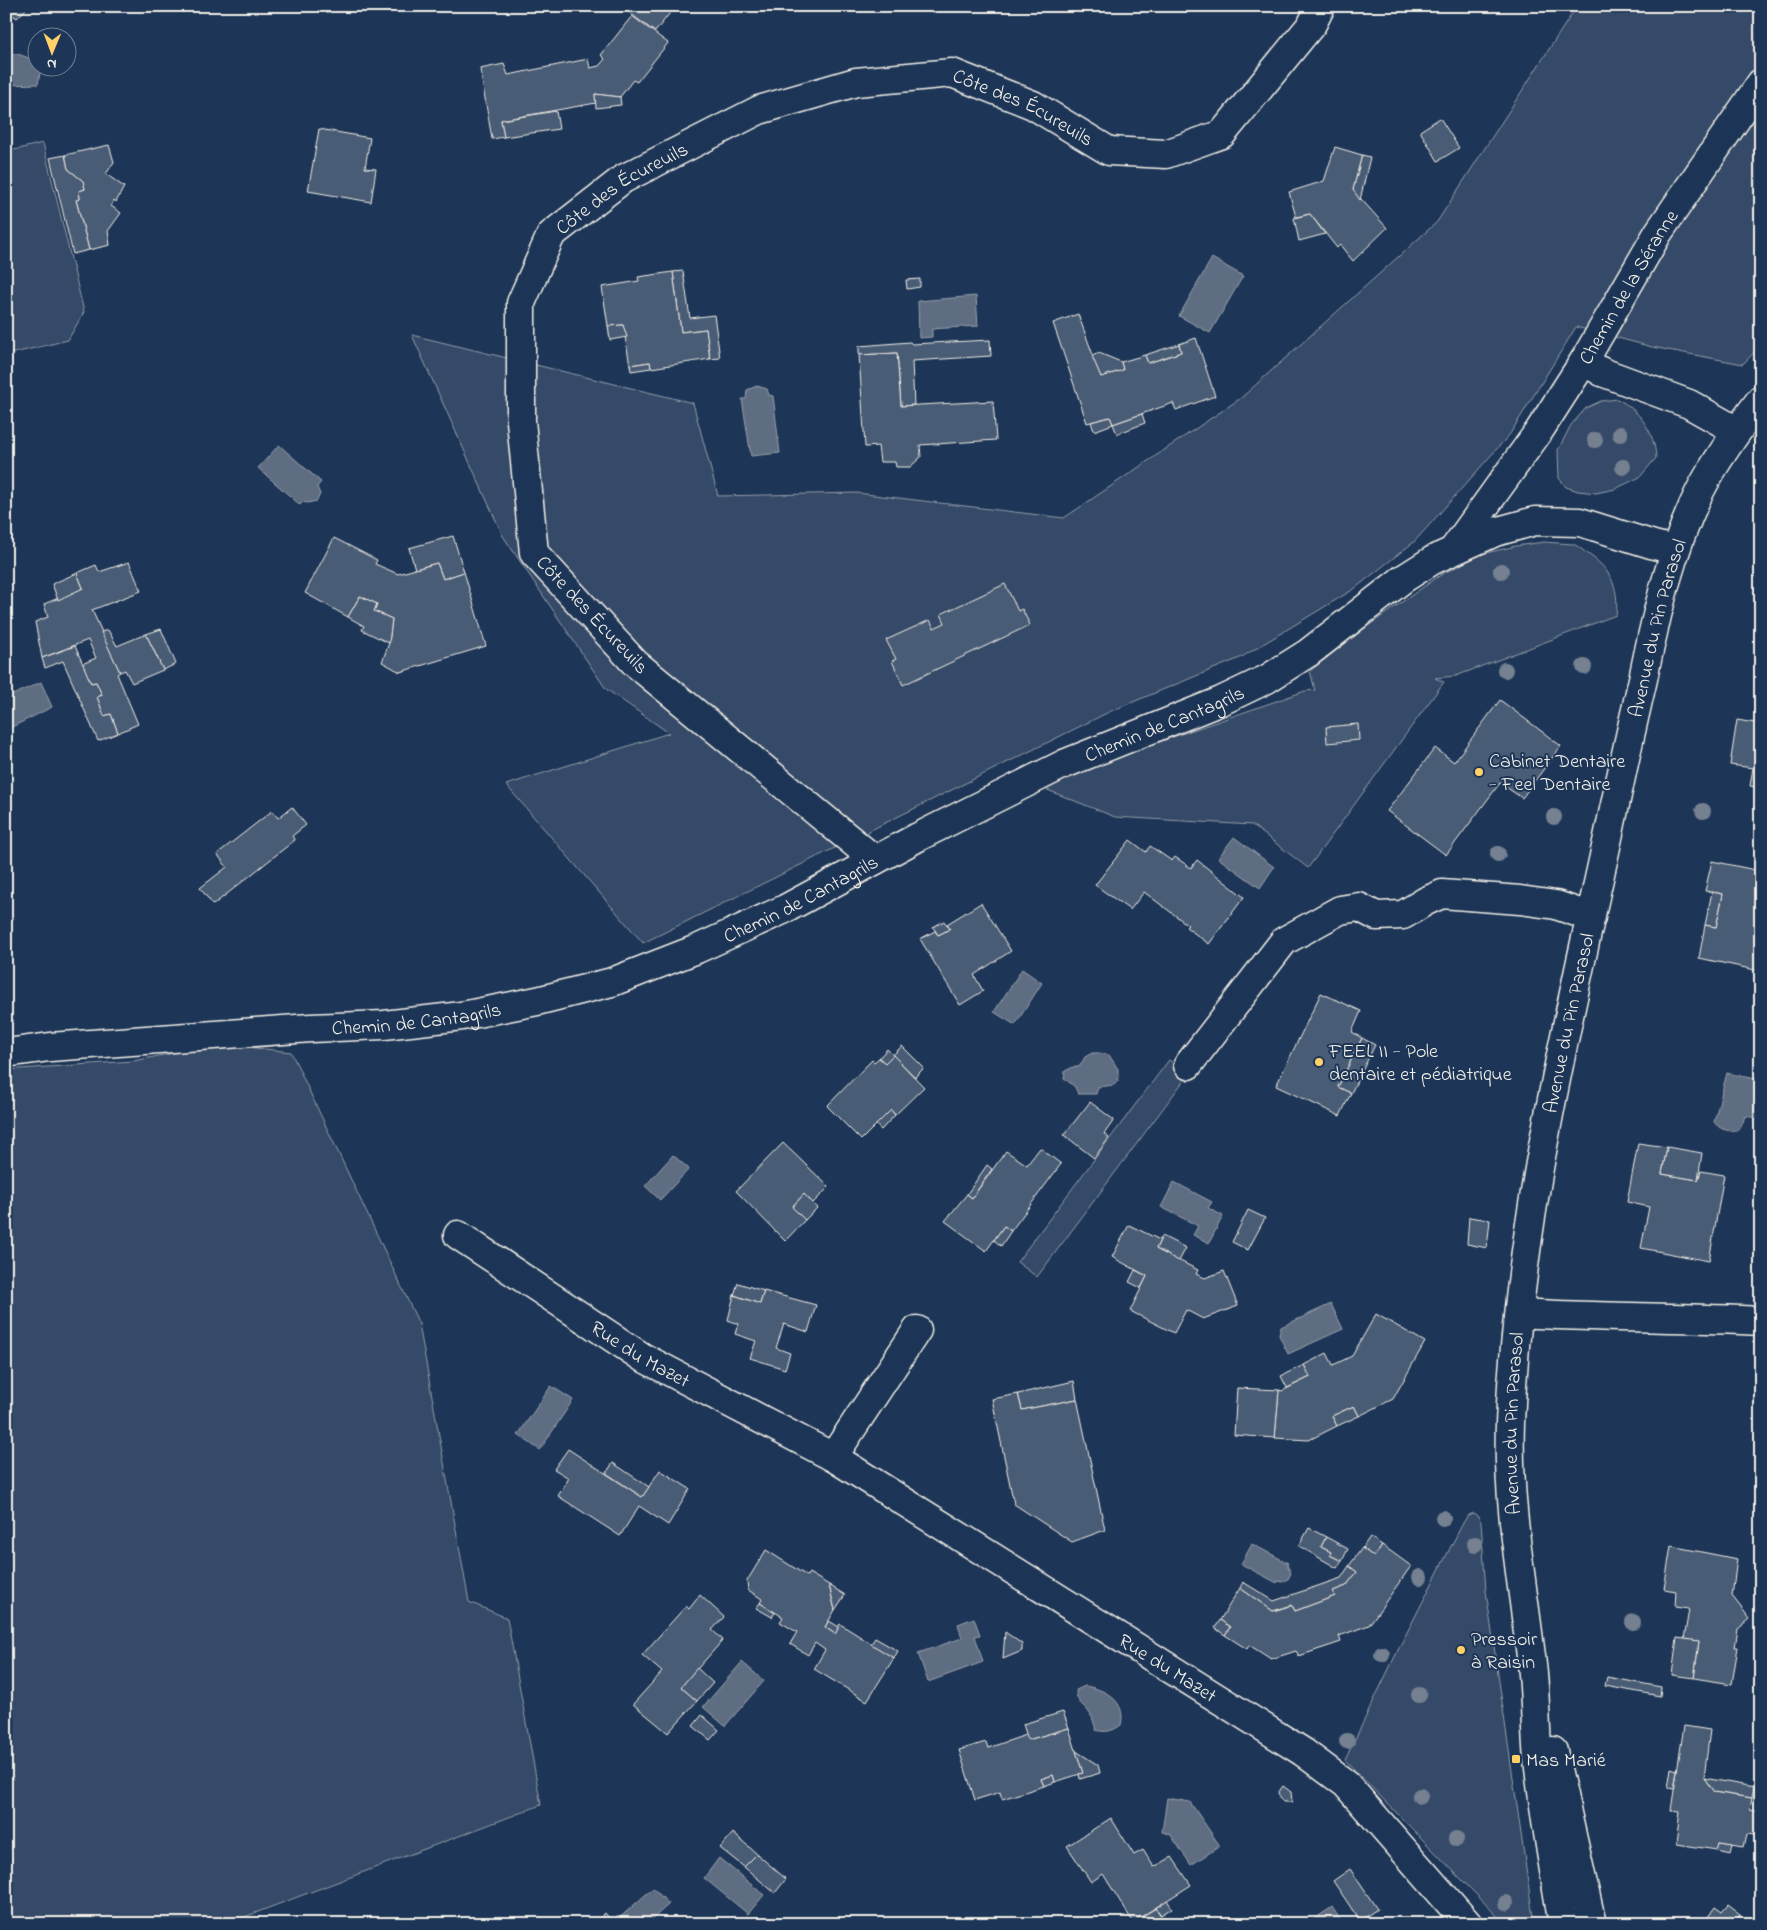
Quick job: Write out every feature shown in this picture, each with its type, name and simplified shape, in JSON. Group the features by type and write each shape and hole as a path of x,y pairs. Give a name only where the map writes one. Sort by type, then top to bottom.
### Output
{"street":[{"name":"Côte des Écureuils","path":"875,860 635,663 534,553 521,421 521,303 551,235 623,179 758,110 856,82 952,73 1033,105 1109,151 1166,154 1222,134 1312,24 1321,6"},
{"name":"Chemin de la Séranne","path":"1498,490 1584,361 1658,233 1761,83"},
{"path":"1584,361 1602,372 1689,404 1737,431"},
{"name":"Avenue du Pin Parasol","path":"1563,1924 1539,1764 1533,1677 1519,1570 1510,1472 1511,1416 1519,1313 1530,1221 1549,1116 1591,917 1652,635 1675,550 1701,489 1737,431 1761,399"},
{"name":"Chemin de Cantagrils","path":"6,1053 311,1028 384,1026 462,1016 537,1001 612,982 697,949 786,909 875,860 1064,764 1221,701 1266,679 1308,653 1403,580 1433,560 1453,550 1498,490"},
{"path":"1453,550 1495,532 1535,521 1557,520 1580,522 1675,550"},
{"path":"1188,1065 1284,941 1340,910 1359,907 1376,916 1403,915 1426,900 1442,894 1520,900 1556,906 1591,917"},
{"name":"Rue du Mazet","path":"458,1235 642,1357 833,1457 1303,1752 1346,1784 1468,1924"},
{"path":"1519,1313 1761,1321"},
{"path":"833,1457 917,1330"},
{"name":"Avenue du Pin Parasol","path":"1533,1677 1553,1749 1592,1924"}],"shaded area":[{"path":"1577,6 1761,6 1761,345 1743,364 1652,347 1576,327 1510,434 1415,541 1354,589 1240,658 1111,711 643,943 506,785 669,733 606,689 503,536 412,335 693,403 718,496 857,493 1064,518 1241,398 1437,222"},
{"path":"6,53 18,54 28,58 28,78 39,78 38,84 6,85"},
{"path":"43,143 84,312 68,340 6,355 6,152"},
{"path":"1212,258 1243,276 1210,333 1179,316"},
{"path":"976,296 978,326 932,329 932,337 919,338 918,301"},
{"path":"757,386 767,389 769,395 773,396 780,453 751,456 742,399 746,399 747,390"},
{"path":"1617,399 1633,409 1645,423 1653,440 1656,458 1640,477 1615,489 1596,493 1578,491 1566,487 1559,478 1558,450 1571,425 1586,408 1601,401"},
{"path":"279,445 321,482 317,487 320,494 317,501 303,502 300,505 258,468"},
{"path":"1544,542 1574,545 1601,564 1614,586 1617,605 1616,615 1456,676 1435,678 1444,682 1308,868 1252,825 1115,817 1035,785 1305,691 1315,690 1310,671 1368,626 1442,574 1482,554"},
{"path":"41,682 52,707 6,730 6,698"},
{"path":"1234,837 1274,867 1260,888 1218,858"},
{"path":"1022,969 1042,983 1015,1025 994,1012"},
{"path":"221,1044 291,1052 419,1324 469,1602 507,1618 541,1805 226,1924 6,1924 6,1070 133,1061"},
{"path":"1092,1053 1109,1055 1118,1069 1118,1081 1114,1085 1098,1087 1096,1094 1078,1094 1075,1087 1064,1078 1065,1071 1073,1067 1079,1067 1085,1057"},
{"path":"1169,1060 1188,1075 1037,1277 1017,1262"},
{"path":"1727,1073 1761,1080 1761,1119 1745,1116 1742,1125 1737,1131 1724,1130 1714,1122"},
{"path":"673,1155 689,1169 660,1200 645,1186"},
{"path":"1174,1182 1212,1202 1208,1208 1223,1216 1209,1243 1193,1235 1198,1226 1161,1207"},
{"path":"1331,1304 1343,1329 1288,1354 1279,1335 1281,1327"},
{"path":"551,1386 573,1400 540,1450 518,1435"},
{"path":"1473,1513 1478,1516 1481,1522 1486,1591 1534,1924 1505,1924 1345,1760 1401,1644 1463,1523 1468,1515"},
{"path":"1252,1544 1288,1563 1287,1565 1291,1573 1288,1579 1283,1582 1278,1581 1277,1583 1241,1564"},
{"path":"974,1618 980,1635 975,1636 983,1662 928,1682 918,1653 962,1638 958,1624"},
{"path":"742,1662 764,1681 725,1726 703,1707"},
{"path":"1085,1686 1100,1690 1118,1703 1122,1717 1121,1725 1109,1731 1096,1730 1091,1716 1076,1695 1076,1690"},
{"path":"1167,1798 1190,1802 1220,1846 1191,1865 1170,1834 1162,1832"},
{"path":"719,1858 764,1895 748,1914 704,1878"},
{"path":"653,1888 669,1904 647,1924 619,1924 616,1921"},
{"path":"1332,1907 1343,1924 1307,1924"}],"building":[{"path":"6,6 29,6 17,18 6,10"},
{"path":"624,6 669,6 673,9 655,32 623,8"},
{"path":"632,16 668,43 637,82 633,80 620,97 595,94 596,103 501,120 504,137 492,139 480,69 504,64 508,75 588,59 590,68 599,66 605,59 601,55"},
{"path":"595,94 620,97 621,105 596,108"},
{"path":"556,111 559,129 504,137 501,120"},
{"path":"1440,118 1459,148 1438,161 1420,131"},
{"path":"319,129 370,138 365,168 376,169 371,202 308,191"},
{"path":"109,145 114,162 106,174 124,187 116,202 114,200 111,206 121,213 108,231 110,245 89,250 76,200 80,199 79,191 85,189 83,181 68,169 65,155"},
{"path":"1335,147 1362,155 1353,190 1387,228 1353,261 1340,245 1337,248 1310,214 1296,217 1289,192 1324,181"},
{"path":"65,155 68,169 83,181 85,189 79,191 80,199 76,200 89,250 73,254 50,158"},
{"path":"1362,155 1370,157 1360,200 1353,190"},
{"path":"1310,214 1325,234 1299,241 1294,218"},
{"path":"683,271 690,318 714,315 720,358 710,359 706,329 681,332 673,272"},
{"path":"673,272 681,332 706,329 710,359 651,368 650,362 630,365 623,325 608,326 602,287 639,281 638,277"},
{"path":"920,279 920,287 907,289 906,280"},
{"path":"1078,314 1101,377 1123,370 1121,362 1145,355 1148,363 1181,352 1179,344 1196,338 1215,396 1176,410 1173,403 1113,424 1110,417 1087,423 1053,323"},
{"path":"623,325 627,337 610,340 608,326"},
{"path":"990,340 991,356 912,361 914,405 901,406 897,353 859,355 859,346 910,342 912,344"},
{"path":"1179,344 1181,352 1148,363 1145,355"},
{"path":"897,353 901,406 993,401 996,440 920,445 921,457 910,467 896,467 895,462 880,462 878,446 865,447 859,355"},
{"path":"1099,353 1121,362 1123,370 1101,377 1092,356"},
{"path":"650,362 651,368 631,371 630,365"},
{"path":"1142,414 1145,423 1117,434 1113,424"},
{"path":"1110,417 1113,424 1094,431 1091,422"},
{"path":"453,536 464,572 443,579 437,563 415,569 409,548"},
{"path":"334,538 377,560 375,564 398,574 437,563 443,579 464,572 486,646 400,672 382,662 389,643 392,619 374,611 377,604 360,596 348,617 305,593"},
{"path":"129,562 141,591 92,610 120,672 117,674 138,724 118,733 111,714 104,716 97,697 102,695 96,682 91,683 82,664 96,658 88,640 42,658 35,622 48,617 44,604 83,588 77,573 96,565 99,572"},
{"path":"77,573 83,588 58,600 52,584"},
{"path":"1005,584 1018,611 1022,609 1030,625 903,685 892,661 896,659 886,640 930,620 934,628 945,623 941,614"},
{"path":"360,596 377,604 374,611 392,619 389,643 362,630 364,626 348,617"},
{"path":"161,629 176,664 163,670 146,634"},
{"path":"108,630 117,646 146,634 163,670 132,683 125,670 120,672 101,632"},
{"path":"75,646 91,683 96,682 102,695 97,697 104,716 111,714 118,733 98,741 63,661 45,668 42,658"},
{"name":"Cabinet Dentaire - Feel Dentaire","path":"1500,700 1561,746 1522,798 1500,783 1446,855 1387,811 1435,748 1454,762"},
{"path":"1737,720 1761,724 1761,788 1750,786 1753,768 1730,765"},
{"path":"1358,724 1359,740 1327,743 1326,727"},
{"path":"292,807 306,825 292,836 295,840 213,905 200,888 227,867 217,854 272,811 278,818"},
{"path":"1130,840 1146,852 1150,846 1172,861 1175,857 1191,868 1197,860 1244,897 1209,944 1186,927 1188,925 1144,892 1130,910 1095,885"},
{"path":"1712,861 1760,871 1757,890 1761,891 1760,971 1699,958 1705,925 1716,927 1723,894 1705,891"},
{"path":"1712,892 1723,894 1716,927 1705,925"},
{"path":"981,903 1011,951 974,975 983,991 960,1005 920,939 935,931 938,935 950,929 947,924"},
{"path":"944,921 950,929 938,935 933,927"},
{"name":"FEEL II - Pole dentaire et pédiatrique","path":"1321,993 1361,1011 1352,1032 1362,1038 1338,1087 1351,1093 1340,1116 1276,1086"},
{"path":"1362,1038 1375,1045 1351,1093 1338,1087"},
{"path":"902,1046 924,1068 915,1077 893,1055"},
{"path":"887,1049 893,1055 885,1063 879,1058"},
{"path":"893,1055 924,1087 895,1115 891,1110 861,1140 827,1106 872,1060 874,1062 879,1058 885,1063"},
{"path":"1090,1102 1114,1120 1104,1134 1109,1138 1094,1158 1064,1135"},
{"path":"891,1110 895,1115 881,1130 876,1125"},
{"path":"783,1143 829,1187 813,1203 804,1194 792,1207 805,1220 785,1241 736,1191"},
{"path":"1638,1143 1667,1147 1662,1174 1698,1180 1701,1171 1724,1175 1709,1261 1641,1248 1649,1207 1627,1202"},
{"path":"1667,1147 1702,1153 1698,1180 1662,1174"},
{"path":"1040,1148 1061,1164 1011,1231 1004,1226 986,1251 945,1221 967,1194 972,1198 1006,1151 1027,1165"},
{"path":"987,1165 992,1169 972,1198 967,1194"},
{"path":"804,1194 817,1208 805,1220 792,1207"},
{"path":"1248,1210 1265,1218 1248,1250 1232,1242"},
{"path":"1469,1217 1490,1220 1487,1248 1467,1244"},
{"path":"1129,1225 1160,1240 1156,1249 1198,1270 1196,1274 1205,1278 1224,1271 1238,1306 1203,1319 1186,1310 1174,1333 1130,1311 1147,1276 1112,1257"},
{"path":"1004,1226 1011,1231 1001,1246 994,1240"},
{"path":"1162,1236 1186,1248 1179,1261 1156,1249"},
{"path":"1135,1270 1147,1276 1141,1288 1129,1282"},
{"path":"738,1283 764,1291 760,1304 734,1295"},
{"path":"764,1291 816,1305 808,1332 784,1324 776,1348 790,1353 785,1369 750,1358 756,1341 735,1334 738,1324 728,1320 734,1295 760,1304"},
{"path":"1376,1314 1425,1342 1393,1399 1359,1416 1354,1406 1332,1416 1337,1426 1309,1440 1275,1438 1279,1390 1282,1391 1310,1377 1304,1365 1327,1353 1333,1365 1352,1356"},
{"path":"1304,1365 1310,1377 1287,1388 1281,1376"},
{"path":"1074,1381 1077,1399 1022,1410 1018,1394"},
{"path":"1237,1388 1279,1390 1275,1438 1234,1435"},
{"path":"1018,1394 1022,1410 1077,1399 1105,1530 1072,1542 1014,1504 992,1399"},
{"path":"1354,1406 1359,1416 1337,1426 1332,1416"},
{"path":"568,1449 642,1497 660,1470 690,1489 668,1525 639,1506 620,1536 558,1496 569,1478 554,1469"},
{"path":"613,1463 649,1487 642,1497 606,1473"},
{"path":"1309,1528 1326,1537 1321,1547 1331,1552 1330,1555 1342,1561 1337,1568 1299,1546"},
{"path":"1326,1537 1348,1549 1342,1561 1330,1555 1331,1552 1321,1547"},
{"path":"1370,1537 1382,1545 1374,1557 1362,1548"},
{"path":"1382,1545 1411,1566 1369,1625 1339,1636 1341,1642 1299,1656 1296,1651 1271,1659 1249,1645 1247,1649 1225,1635 1230,1627 1220,1620 1240,1588 1273,1611 1292,1605 1295,1611 1335,1596 1333,1591 1346,1586 1357,1572 1349,1566 1362,1548 1374,1557"},
{"path":"1671,1546 1737,1559 1732,1596 1750,1619 1738,1629 1735,1647 1738,1647 1732,1684 1694,1678 1699,1641 1684,1640 1689,1609 1675,1607 1676,1591 1664,1589"},
{"path":"766,1550 807,1576 809,1573 829,1585 835,1610 825,1627 835,1634 840,1624 894,1658 867,1701 814,1669 825,1650 815,1643 808,1655 790,1644 797,1632 780,1622 783,1617 760,1603 762,1599 748,1590 747,1581"},
{"path":"1349,1566 1357,1572 1346,1586 1333,1591 1335,1596 1295,1611 1292,1605 1273,1611 1240,1588 1243,1582 1274,1601 1341,1578"},
{"path":"829,1585 845,1595 835,1610"},
{"path":"700,1595 724,1617 712,1630 723,1640 681,1687 697,1701 668,1733 633,1704 662,1672 642,1655 686,1606 689,1609"},
{"path":"760,1603 775,1613 772,1617 756,1608"},
{"path":"1220,1620 1230,1627 1225,1635 1215,1628"},
{"path":"829,1621 839,1627 835,1634 825,1627"},
{"path":"1005,1632 1022,1644 1022,1651 1003,1659"},
{"path":"875,1638 898,1651 894,1658 871,1644"},
{"path":"1677,1638 1699,1641 1694,1678 1672,1675"},
{"path":"697,1668 713,1683 697,1701 681,1687"},
{"path":"1607,1677 1661,1687 1660,1696 1605,1686"},
{"path":"1063,1712 1069,1728 1028,1740 1023,1724"},
{"path":"702,1715 719,1730 710,1740 693,1726"},
{"path":"1684,1726 1710,1730 1704,1778 1714,1792 1752,1798 1750,1810 1761,1812 1761,1836 1747,1834 1744,1847 1719,1843 1717,1850 1676,1844 1680,1811 1671,1810"},
{"path":"1069,1728 1083,1773 1055,1782 1053,1775 1041,1779 1044,1786 1002,1799 1000,1792 975,1800 959,1750 986,1742 988,1748 1026,1735 1028,1740"},
{"path":"1076,1751 1098,1765 1100,1773 1080,1779 1079,1774 1083,1773"},
{"path":"1671,1768 1677,1770 1674,1789 1668,1788"},
{"path":"1053,1775 1055,1782 1044,1786 1041,1779"},
{"path":"1704,1778 1754,1787 1752,1798 1714,1792"},
{"path":"1283,1786 1291,1792 1292,1802 1283,1802 1278,1793"},
{"path":"1111,1818 1134,1855 1143,1850 1154,1867 1172,1857 1191,1885 1133,1922 1103,1874 1091,1882 1067,1846"},
{"path":"733,1833 757,1854 744,1867 720,1848"},
{"path":"1719,1843 1733,1845 1731,1853 1717,1850"},
{"path":"757,1854 786,1879 775,1893 744,1867"},
{"path":"1350,1869 1377,1909 1360,1921 1333,1881"},
{"path":"1167,1900 1172,1908 1161,1915 1156,1908"},
{"path":"1728,1905 1741,1915 1734,1924 1703,1924 1715,1907 1722,1912"},
{"path":"1156,1908 1166,1924 1126,1924 1132,1920 1133,1922"},
{"path":"605,1913 614,1924 594,1924"}],"place":[{"name":"Cabinet Dentaire - Feel Dentaire","path":"1479,772"},
{"name":"FEEL II - Pole dentaire et pédiatrique","path":"1319,1062"},
{"name":"Pressoir à Raisin","path":"1461,1650"},
{"name":"Mas Marié","path":"1516,1759"}]}
